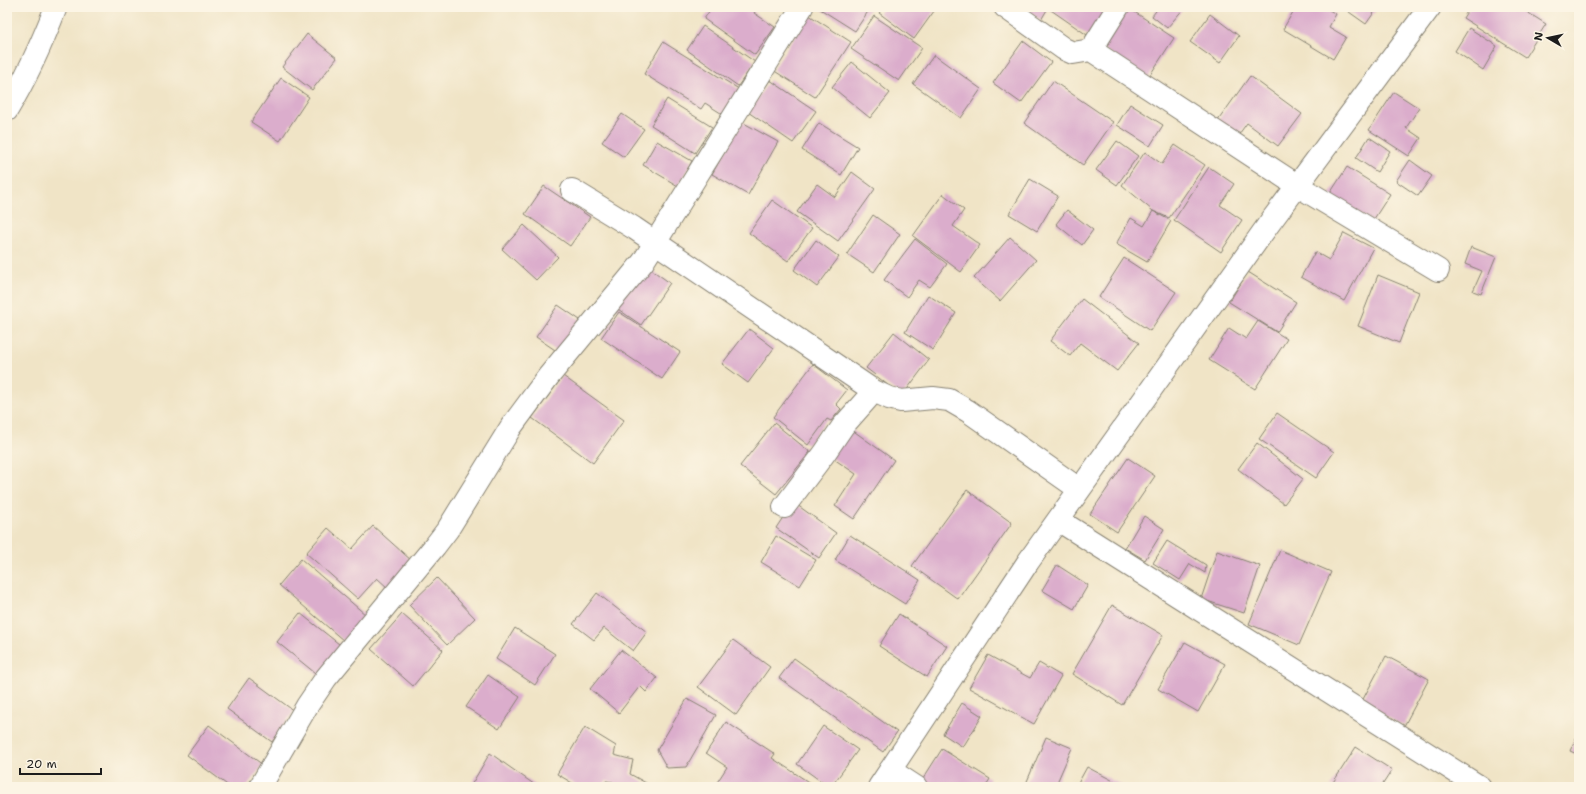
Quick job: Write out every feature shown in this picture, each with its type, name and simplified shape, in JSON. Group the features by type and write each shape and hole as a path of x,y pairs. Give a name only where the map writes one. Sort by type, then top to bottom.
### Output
{"street":[{"path":"7,110 22,86 56,7"},
{"path":"260,787 307,706 326,678 448,529 511,427 548,377 643,262 733,119 745,96 802,7"},
{"path":"1005,7 1064,49 1073,53 1090,50 1298,186 1438,270"},
{"path":"1090,50 1118,7"},
{"path":"916,787 884,779 1024,568 1298,186 1430,7"},
{"path":"572,190 656,243 874,391 889,398 901,401 933,398 949,400 968,410 1080,489"},
{"path":"784,507 843,426 874,391"},
{"path":"1058,520 1480,787"}],"building":[{"path":"712,7 758,7 754,13 775,27 755,55 704,19"},
{"path":"817,7 871,7 855,31"},
{"path":"884,7 937,7 914,39 879,13"},
{"path":"1021,7 1111,7 1090,37 1048,8 1041,20"},
{"path":"1127,7 1174,38 1148,78 1101,47"},
{"path":"1159,7 1185,7 1167,28 1152,16"},
{"path":"1296,7 1324,7 1336,14 1329,27 1346,37 1333,59 1283,29"},
{"path":"1342,7 1378,7 1366,24"},
{"path":"1470,7 1519,7 1546,24 1525,57 1463,18"},
{"path":"1210,14 1239,36 1220,63 1190,42"},
{"path":"809,15 851,42 815,97 773,70"},
{"path":"874,16 922,48 899,81 851,49"},
{"path":"703,26 755,62 738,86 687,50"},
{"path":"1469,28 1497,46 1483,70 1455,51"},
{"path":"307,34 337,58 312,90 282,67"},
{"path":"1023,41 1051,62 1021,103 993,83"},
{"path":"663,42 742,91 727,117 705,103 701,109 644,74"},
{"path":"934,55 981,89 961,118 913,84"},
{"path":"852,62 890,93 870,118 832,87"},
{"path":"1250,76 1302,114 1278,146 1247,123 1237,137 1217,122"},
{"path":"281,78 309,97 280,141 251,122"},
{"path":"770,80 816,111 793,143 748,112"},
{"path":"1053,81 1113,122 1083,165 1024,123"},
{"path":"1394,92 1419,108 1406,128 1421,138 1409,156 1369,130"},
{"path":"667,99 712,127 695,153 651,125"},
{"path":"1130,104 1163,125 1150,146 1117,125"},
{"path":"622,114 644,129 624,157 602,142"},
{"path":"742,122 778,142 748,195 712,174"},
{"path":"819,123 858,147 841,175 802,150"},
{"path":"1369,137 1390,151 1377,172 1356,158"},
{"path":"657,141 692,161 678,186 643,165"},
{"path":"1117,141 1138,156 1117,185 1096,170"},
{"path":"1175,145 1205,165 1169,218 1153,211 1122,185 1145,152 1162,164"},
{"path":"1410,160 1432,176 1418,196 1396,181"},
{"path":"1209,167 1234,184 1220,205 1242,220 1221,252 1174,220"},
{"path":"1347,167 1390,194 1372,222 1329,195"},
{"path":"852,172 875,189 838,241 797,212 817,184 835,197"},
{"path":"1030,179 1058,196 1037,231 1009,214"},
{"path":"544,186 590,217 570,246 525,214"},
{"path":"943,194 964,210 953,226 980,245 961,272 913,236"},
{"path":"772,200 812,228 788,261 749,233"},
{"path":"1067,210 1093,230 1082,245 1056,224"},
{"path":"1153,211 1171,221 1147,262 1116,244 1131,218 1144,226"},
{"path":"873,215 900,234 874,272 847,254"},
{"path":"524,225 558,257 536,280 502,249"},
{"path":"1344,233 1373,248 1344,301 1301,277 1315,252 1329,260"},
{"path":"1010,237 1036,260 1000,301 974,278"},
{"path":"915,239 947,264 930,287 919,280 907,297 884,280"},
{"path":"816,240 839,257 817,287 794,270"},
{"path":"1471,247 1496,257 1481,294 1473,291 1482,271 1465,264"},
{"path":"1124,258 1176,292 1150,331 1099,297"},
{"path":"645,265 670,283 641,325 615,307"},
{"path":"1248,272 1296,302 1277,332 1229,302"},
{"path":"1378,275 1419,292 1399,343 1358,326"},
{"path":"928,295 956,313 933,350 905,332"},
{"path":"1082,299 1139,343 1117,371 1080,343 1070,356 1050,341"},
{"path":"558,305 580,320 558,352 536,337"},
{"path":"619,312 680,352 662,379 601,338"},
{"path":"1258,321 1287,339 1255,389 1209,360 1229,328 1246,339"},
{"path":"749,329 774,348 748,383 722,364"},
{"path":"894,332 929,360 902,396 866,368"},
{"path":"813,364 847,390 836,404 841,409 831,421 827,419 808,445 773,417"},
{"path":"563,376 624,420 593,463 532,418"},
{"path":"1277,413 1334,452 1316,478 1259,439"},
{"path":"774,423 810,452 776,494 740,466"},
{"path":"848,427 894,460 854,519 835,506 856,474 828,455"},
{"path":"1257,443 1303,479 1284,504 1238,469"},
{"path":"1128,458 1155,476 1117,532 1090,514"},
{"path":"967,490 1012,523 958,599 912,566"},
{"path":"793,502 836,533 819,558 776,528"},
{"path":"1144,516 1164,529 1145,560 1125,548"},
{"path":"373,526 412,561 388,588 377,578 358,599 306,553 328,528 352,549"},
{"path":"850,535 920,580 905,604 835,560"},
{"path":"776,536 816,560 800,586 761,562"},
{"path":"1167,541 1206,565 1205,573 1190,564 1180,580 1153,563"},
{"path":"1280,550 1331,572 1299,645 1249,624"},
{"path":"1217,551 1260,566 1244,613 1201,599"},
{"path":"301,559 366,615 344,641 279,585"},
{"path":"1057,565 1088,585 1074,609 1042,590"},
{"path":"437,578 475,618 447,645 409,605"},
{"path":"597,593 647,632 633,651 604,628 594,640 573,624"},
{"path":"1112,605 1163,635 1122,705 1072,674"},
{"path":"300,613 344,648 320,677 277,642"},
{"path":"402,614 443,650 413,686 371,649"},
{"path":"899,614 947,646 927,677 879,646"},
{"path":"515,628 555,654 535,685 496,659"},
{"path":"733,640 770,667 736,715 698,687"},
{"path":"1185,642 1225,664 1198,712 1158,689"},
{"path":"621,650 657,678 646,692 640,686 619,713 590,689"},
{"path":"988,655 1030,678 1039,663 1061,676 1034,724 969,688"},
{"path":"1386,656 1429,679 1404,726 1361,703"},
{"path":"794,658 897,732 883,752 779,678"},
{"path":"488,675 520,697 499,729 466,707"},
{"path":"249,678 294,711 272,742 227,709"},
{"path":"687,699 716,715 686,767 667,768 657,750"},
{"path":"962,703 982,716 963,747 943,734"},
{"path":"726,722 775,754 772,758 816,787 714,787 727,767 706,753"},
{"path":"209,725 263,765 246,787 230,787 187,755"},
{"path":"823,726 858,750 831,787 797,764"},
{"path":"585,727 616,746 614,755 633,760 630,774 653,787 618,787 613,782 606,781 603,787 579,787 557,774"},
{"path":"1579,730 1579,755 1570,751"},
{"path":"1046,737 1072,748 1055,787 1025,786"},
{"path":"1356,747 1392,770 1381,787 1330,787"},
{"path":"942,749 990,779 985,787 929,787 921,782"},
{"path":"490,753 508,766 538,787 470,787"},
{"path":"1087,767 1125,787 1076,787"}]}
